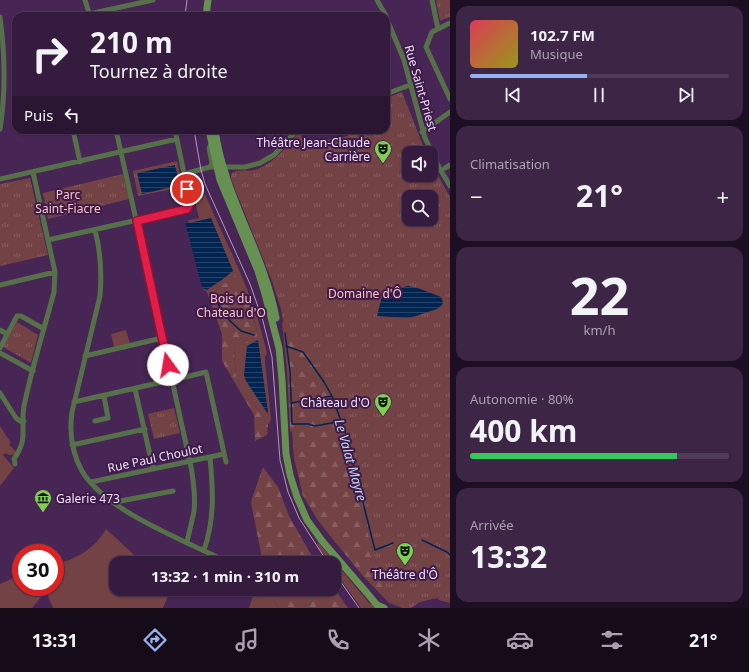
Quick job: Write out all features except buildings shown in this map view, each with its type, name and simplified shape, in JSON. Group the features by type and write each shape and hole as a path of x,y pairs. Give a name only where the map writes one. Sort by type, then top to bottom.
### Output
{"main road":[{"path":"206,12 208,0"},
{"path":"210,134 223,186 258,271 279,348 286,454 290,475 297,497 308,520 323,542 380,607"},
{"path":"215,134 217,167"}],"street":[{"path":"85,0 89,12"},
{"path":"103,12 153,0"},
{"name":"Rue Saint-Priest","path":"377,0 384,12"},
{"path":"432,0 438,29"},
{"path":"0,17 4,43 5,72 0,129"},
{"path":"450,23 430,34 426,47 450,99"},
{"name":"Rue Saint-Priest","path":"390,26 404,60 422,132 450,186"},
{"path":"390,92 410,85"},
{"path":"422,132 450,112"},
{"path":"74,134 80,162"},
{"path":"117,134 190,459 194,483 194,511 187,542"},
{"path":"48,240 187,209 190,202 175,134"},
{"path":"184,174 217,167 245,167 260,163 274,155 293,134"},
{"path":"0,179 120,153 176,139"},
{"path":"444,168 450,165"},
{"path":"15,464 14,459 20,451 22,444 24,431 24,408 54,292 55,272 33,172"},
{"path":"95,230 101,257 100,296 74,402 70,425 72,445 80,466 90,482 115,502 139,519 215,556"},
{"path":"0,285 55,272"},
{"path":"0,348 17,316 21,316 44,329"},
{"path":"0,330 7,334"},
{"path":"85,356 162,338"},
{"path":"0,354 33,371"},
{"path":"74,402 206,372 226,462"},
{"path":"135,389 153,468"},
{"path":"0,393 16,418 20,421 24,421"},
{"path":"94,421 108,418 104,396"},
{"path":"72,445 145,429"},
{"name":"Rue Paul Choulot","path":"90,482 190,459 224,454"},
{"path":"204,550 210,528 212,508 213,489 210,457"},
{"path":"115,502 173,490"}],"green space":[{"path":"436,0 450,0 450,17 440,21"},
{"name":"Domaine d'Ô","path":"402,92 423,146 402,146 402,182 438,182 438,176 450,197 450,603 437,598 420,602 411,608 402,608 389,602 385,597 355,485 347,439 342,424 326,384 284,328 281,309 272,281 231,179 231,174 233,172 255,170 275,159 297,134 301,134 303,141 309,140 310,143 348,136 348,134 390,134 390,96"},
{"path":"177,161 183,187 138,196 133,171"},
{"name":"Parc Saint-Fiacre","path":"123,174 129,199 48,219 43,193"},
{"name":"Parc Saint-Fiacre","path":"30,178 48,255 0,266 0,184"},
{"path":"201,185 255,309 267,354 265,356 265,361 271,419 268,425 256,406 248,399 236,378 234,349 257,331 250,302 225,284 216,290 209,298 207,292 202,288 186,221 199,218 192,189"},
{"name":"Bois du Chateau d'O","path":"235,276 246,289 257,331 257,338 234,349 236,378 248,399 256,406 268,425 267,435 255,441 254,415 222,361 222,334 209,298 216,290"},
{"path":"17,322 38,335 31,363 3,347"},
{"path":"282,322 321,375 327,377 347,439 355,485 376,563 389,602 398,607 389,603 362,575 319,522 303,496 294,458 292,432 290,431 287,371"},
{"path":"126,330 130,344 114,347 111,334"},
{"path":"174,408 180,433 154,439 148,414"},
{"path":"0,426 11,443 9,445 17,452 13,455 5,453 3,455 14,468 0,486"},
{"path":"263,467 278,487 289,516 312,556 262,556 251,503"},
{"path":"106,529 135,556 109,556 109,596 168,596 163,608 53,608 48,596 64,596 64,562 78,556 90,548"},
{"path":"318,542 330,556 324,556 317,545"},
{"path":"341,569 375,608 361,608 341,580"},
{"path":"12,579 12,596 42,596 32,608 0,608 0,584"},
{"path":"253,596 270,596 279,608 249,608"},
{"path":"270,596 340,596 348,608 279,608"}],"water":[{"path":"175,165 180,185 142,194 137,173"},
{"path":"211,218 233,271 207,290 202,288 185,222 188,221 189,223"},
{"path":"408,286 418,288 441,297 443,302 442,305 437,309 407,318 377,316 383,292"},
{"path":"258,340 268,414 246,381 244,375 247,346"}],"waterway":[{"name":"Le Valat Mayre","path":"213,297 230,321 241,331 254,335"},
{"path":"285,333 290,371 292,424 308,424 315,426 342,421"},
{"name":"Le Valat Mayre","path":"286,346 303,352 332,396 346,435 375,550 393,543"},
{"path":"291,403 332,396"},
{"name":"Le Valat Mayre","path":"422,540 447,552 450,555"}],"tram line":[{"path":"186,12 187,0"},
{"path":"195,134 205,184 250,284 263,321 272,357 280,460 288,492 299,518 323,556"},
{"path":"341,582 359,608"}],"place":[{"name":"Théâtre Jean-Claude Carrière","path":"383,164"},
{"name":"Château d'O","path":"383,417"},
{"name":"Galerie 473","path":"43,513"},
{"name":"Théâtre d'Ô","path":"405,566"}],"route":[{"path":"168,365 137,221 187,209 190,204 187,189"}]}
